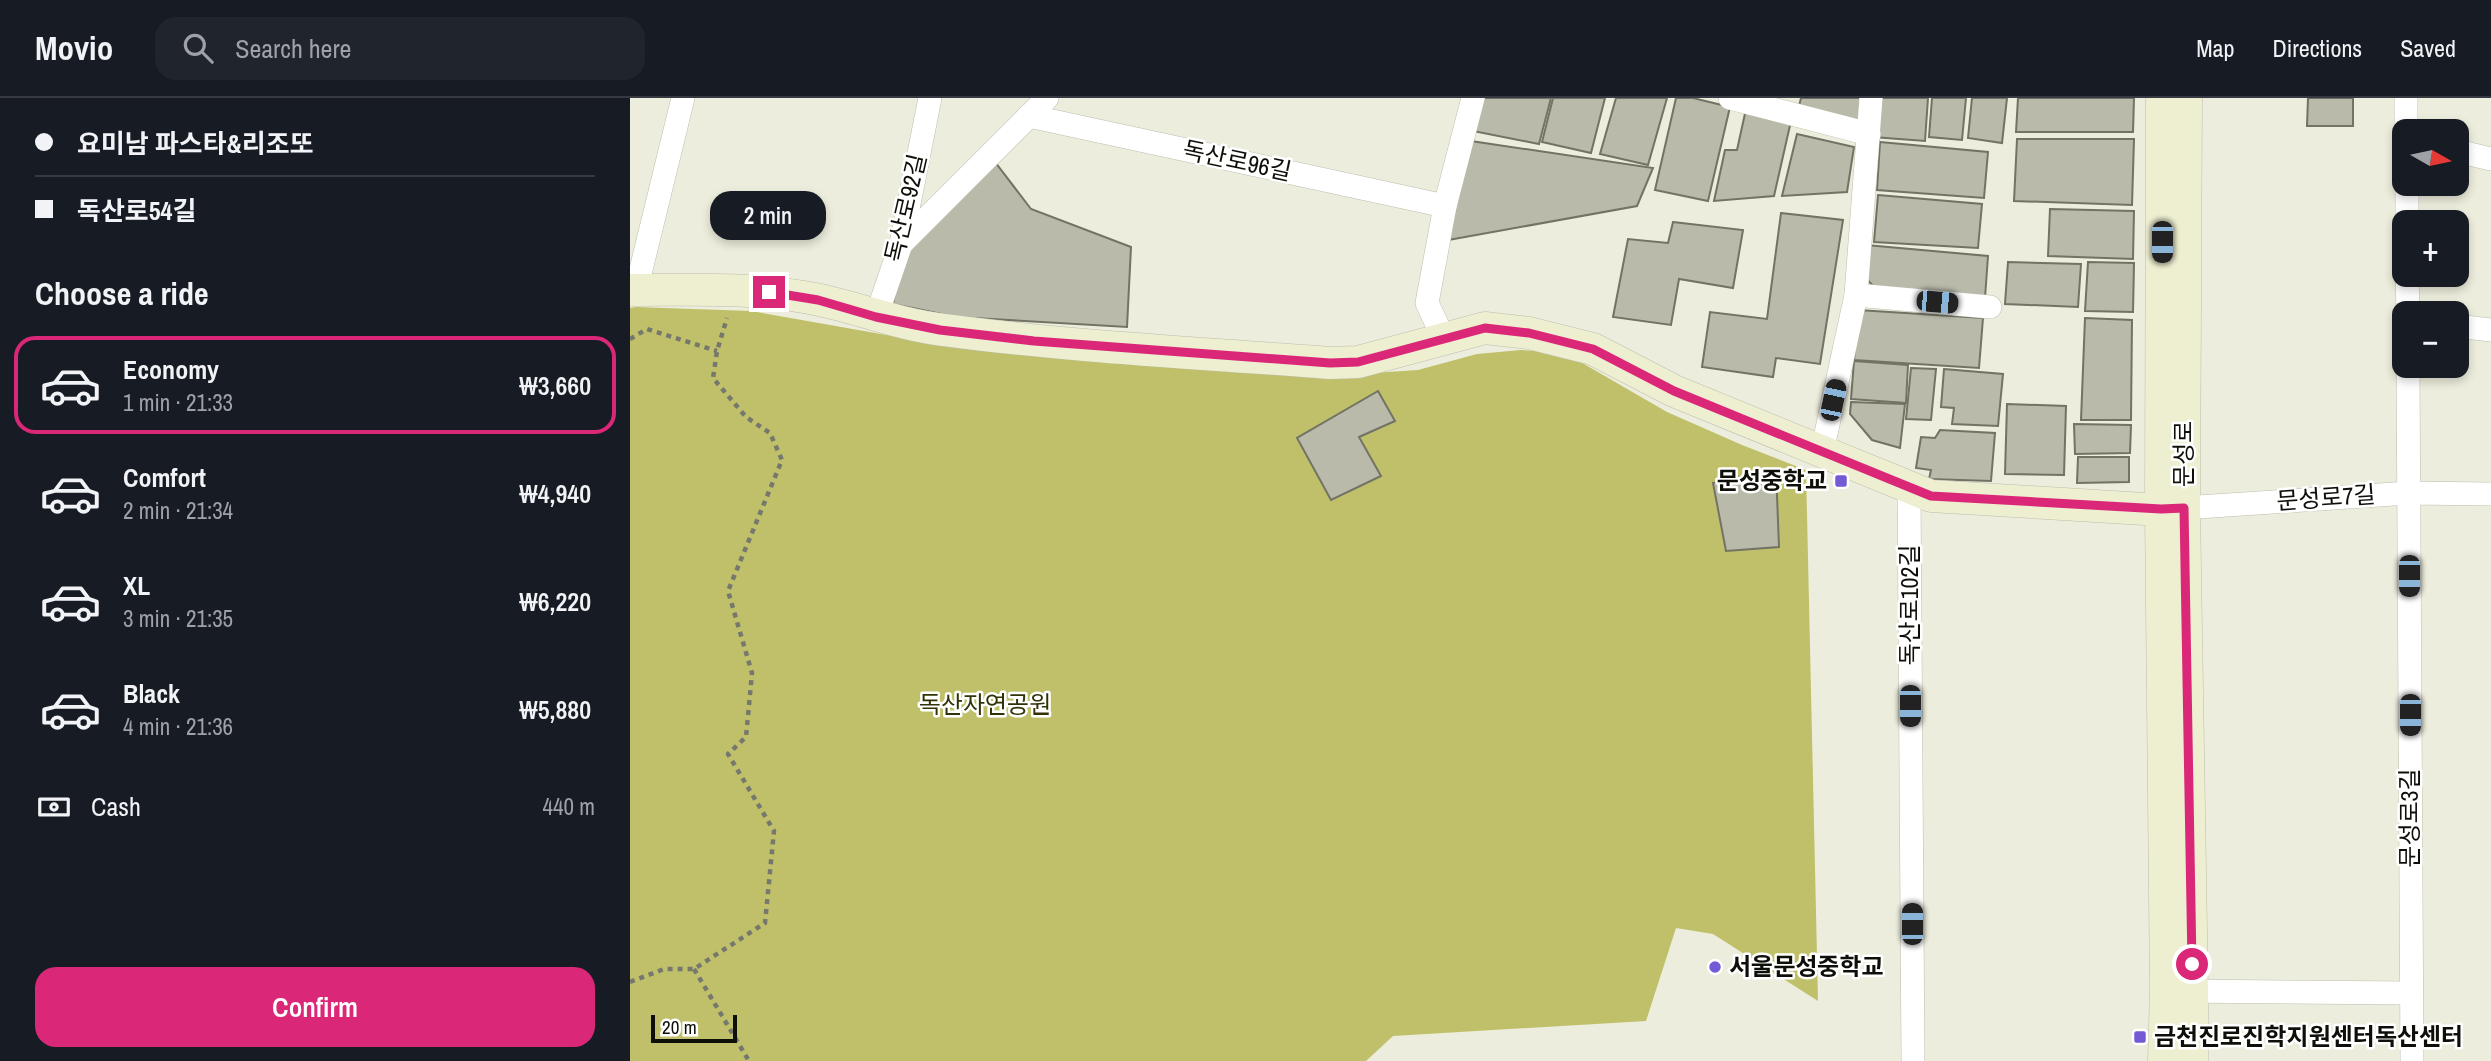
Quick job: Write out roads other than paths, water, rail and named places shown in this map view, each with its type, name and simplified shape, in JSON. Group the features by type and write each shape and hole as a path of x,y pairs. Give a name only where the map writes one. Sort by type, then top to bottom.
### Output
{"street":[{"path":"683,98 633,290 769,292 818,300 876,317 940,330 1034,341 1330,363 1358,362 1443,337 1485,328 1529,333 1593,349 1674,391 1909,487"},
{"name":"독산로92길","path":"876,317 901,244 930,98"},
{"path":"901,244 1047,98"},
{"path":"1443,337 1427,303 1446,206 1473,98"},
{"path":"1822,452 1856,295 1871,98"},
{"name":"문성로","path":"2162,98 2173,509 2179,991 2192,1061"},
{"name":"문성로","path":"2173,509 2186,98"},
{"path":"2406,98 2406,119"},
{"path":"1736,99 1869,134"},
{"name":"독산로96길","path":"1029,116 1446,206"},
{"path":"2469,153 2491,159"},
{"path":"1856,295 1990,307"},
{"path":"2469,327 2491,330"},
{"name":"문성로3길","path":"2408,378 2412,1061"},
{"name":"문성로","path":"1909,487 1931,496 2173,509"},
{"name":"독산로102길","path":"1909,487 1913,1061"},
{"name":"문성로7길","path":"2173,509 2409,493 2491,494"},
{"path":"2179,991 2411,993"},
{"name":"문성로","path":"2164,1061 2179,991"}],"place":[{"name":"문성중학교","path":"1841,481"},
{"name":"서울문성중학교","path":"1715,967"},
{"name":"금천진로진학지원센터독산센터","path":"2140,1037"}],"park label":[{"name":"독산자연공원","path":"985,705"}]}
